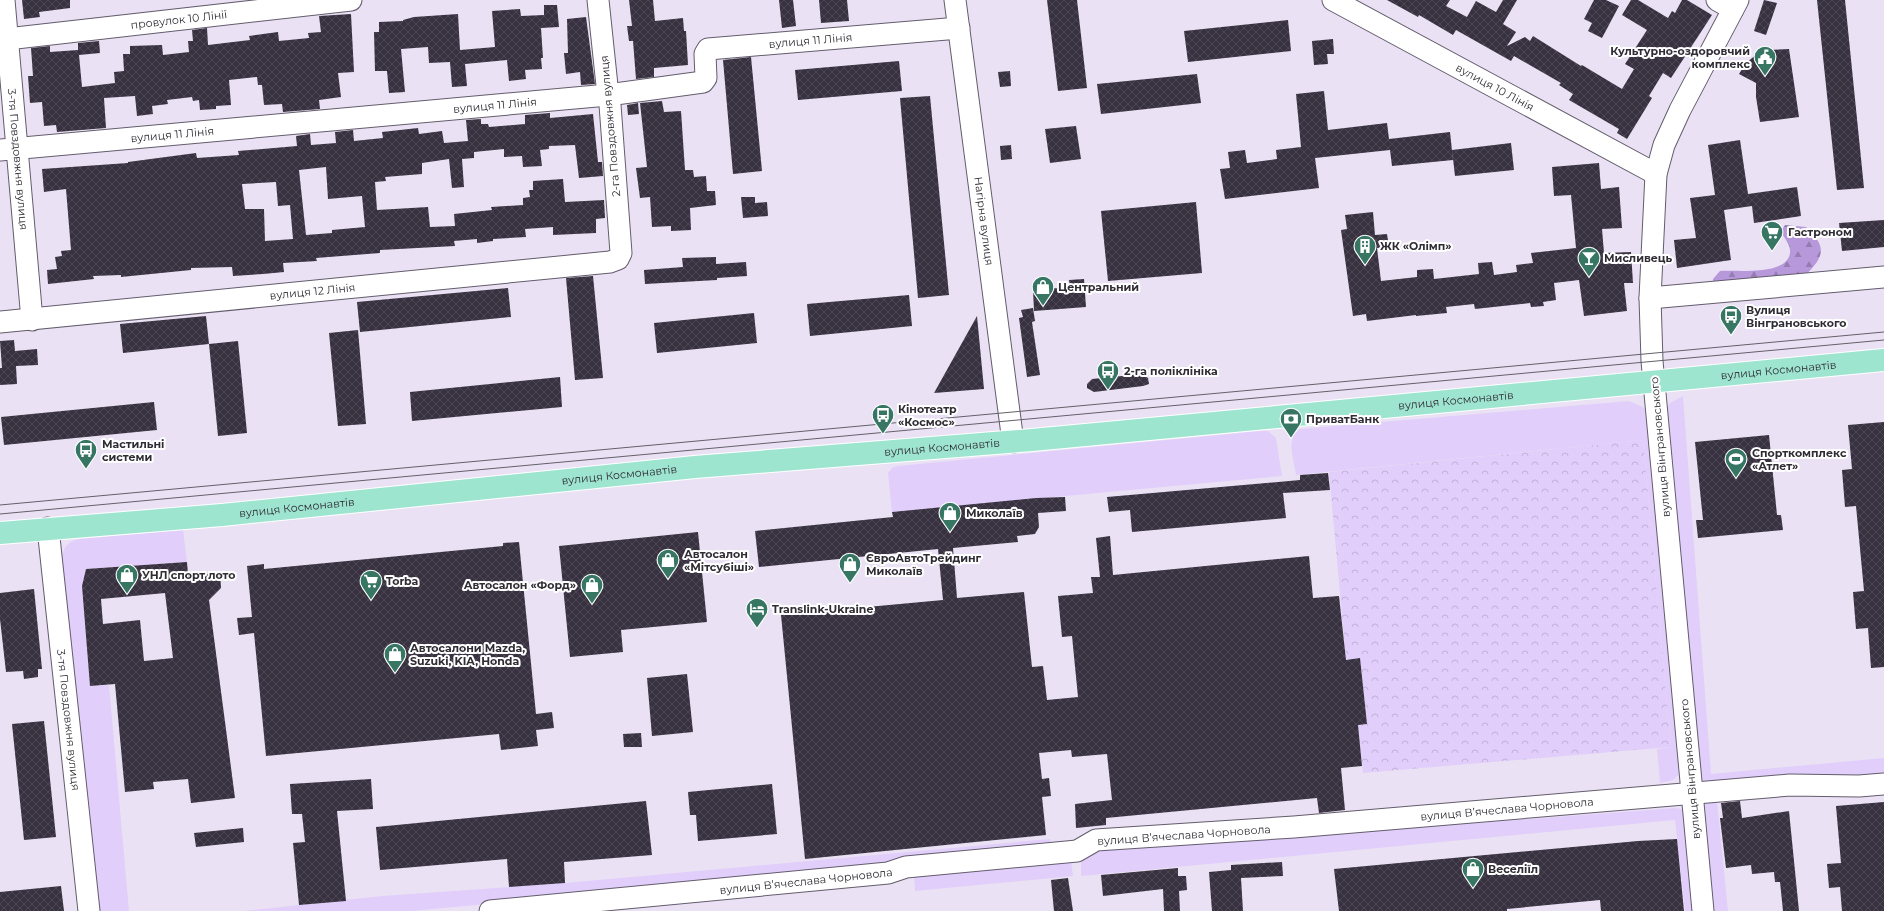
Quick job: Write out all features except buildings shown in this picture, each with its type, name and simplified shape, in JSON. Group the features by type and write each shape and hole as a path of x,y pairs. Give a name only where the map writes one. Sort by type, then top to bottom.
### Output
{"main road":[{"name":"вулиця Космонавтів","path":"0,533 222,515 703,466 1013,442 1884,360"}],"street":[{"name":"3-тя Повздовжня вулиця","path":"4,0 7,39 9,149 32,320"},
{"name":"провулок 10 Лінії","path":"7,39 352,0"},
{"name":"2-га Повздовжня вулиця","path":"598,0 610,105 621,252"},
{"name":"Нагірна вулиця","path":"955,0 1013,442"},
{"name":"вулиця 10 Лінія","path":"1333,0 1656,174"},
{"name":"вулиця Вінграновського","path":"1703,911 1652,361 1650,298 1656,174 1664,145 1729,3"},
{"name":"вулиця 11 Лінія","path":"9,149 608,95 703,82 706,78 705,54 708,49 959,28"},
{"name":"вулиця 12 Лінія","path":"0,322 610,262 618,259 621,252"},
{"path":"1650,298 1884,277"},
{"name":"3-тя Повздовжня вулиця","path":"48,528 89,911"},
{"name":"вулиця Вʼячеслава Чорновола","path":"490,911 888,873 906,866 1076,851 1096,840 1294,827 1790,785 1859,786 1884,784"}],"green space":[{"path":"1785,225 1806,227 1819,242 1821,248 1818,260 1802,279 1713,286 1713,279 1720,271 1771,269 1787,260 1790,250 1781,231"},
{"path":"1683,396 1711,774 1884,758 1884,777 1700,784 1665,411 1670,403"},
{"path":"1629,401 1643,407 1649,414 1682,772 1673,780 1660,783 1657,749 1671,747 1643,440 1296,475 1292,456 1293,438 1295,433 1300,429"},
{"path":"1268,431 1276,438 1282,476 892,512 888,473 893,467"},
{"path":"1643,440 1671,747 1363,773 1358,725 1367,724 1360,659 1346,660 1329,472"},
{"path":"183,530 187,562 86,569 82,586 90,686 109,685 129,911 94,911 61,560 66,546 79,539"},
{"path":"1717,801 1728,911 1709,911 1703,804"},
{"path":"1675,808 1682,809 1687,815 1698,911 1685,911 1675,820 1081,876 1081,859 1091,850 1307,836"},
{"path":"1050,839 1051,843 886,866 412,911 244,911 382,896 565,883"},
{"path":"1071,861 1073,876 915,891 914,875"}],"tram line":[{"path":"0,505 1884,332"},
{"path":"0,514 1884,340"}],"place":[{"name":"Культурно-оздоровчий комплекс","path":"1765,76"},
{"name":"Гастроном","path":"1772,252"},
{"name":"ЖК «Олімп»","path":"1365,266"},
{"name":"Мисливець","path":"1589,278"},
{"name":"Центральний","path":"1043,306"},
{"name":"Вулиця Вінграновського","path":"1731,336"},
{"name":"2-га поліклініка","path":"1108,390"},
{"name":"Кінотеатр «Космос»","path":"883,434"},
{"name":"ПриватБанк","path":"1291,438"},
{"name":"Мастильні системи","path":"86,470"},
{"name":"Спорткомплекс «Атлет»","path":"1736,478"},
{"name":"Миколаїв","path":"950,532"},
{"name":"Автосалон «Мітсубіші»","path":"668,580"},
{"name":"ЄвроАвтоТрейдинг Миколаїв","path":"850,584"},
{"name":"УНЛ спорт лото","path":"127,594"},
{"name":"Torba","path":"371,600"},
{"name":"Автосалон «Форд»","path":"592,604"},
{"name":"Translink-Ukraine","path":"757,628"},
{"name":"Автосалони Mazda, Suzuki, KIA, Honda","path":"395,674"},
{"name":"Веселіїл","path":"1473,888"}]}
